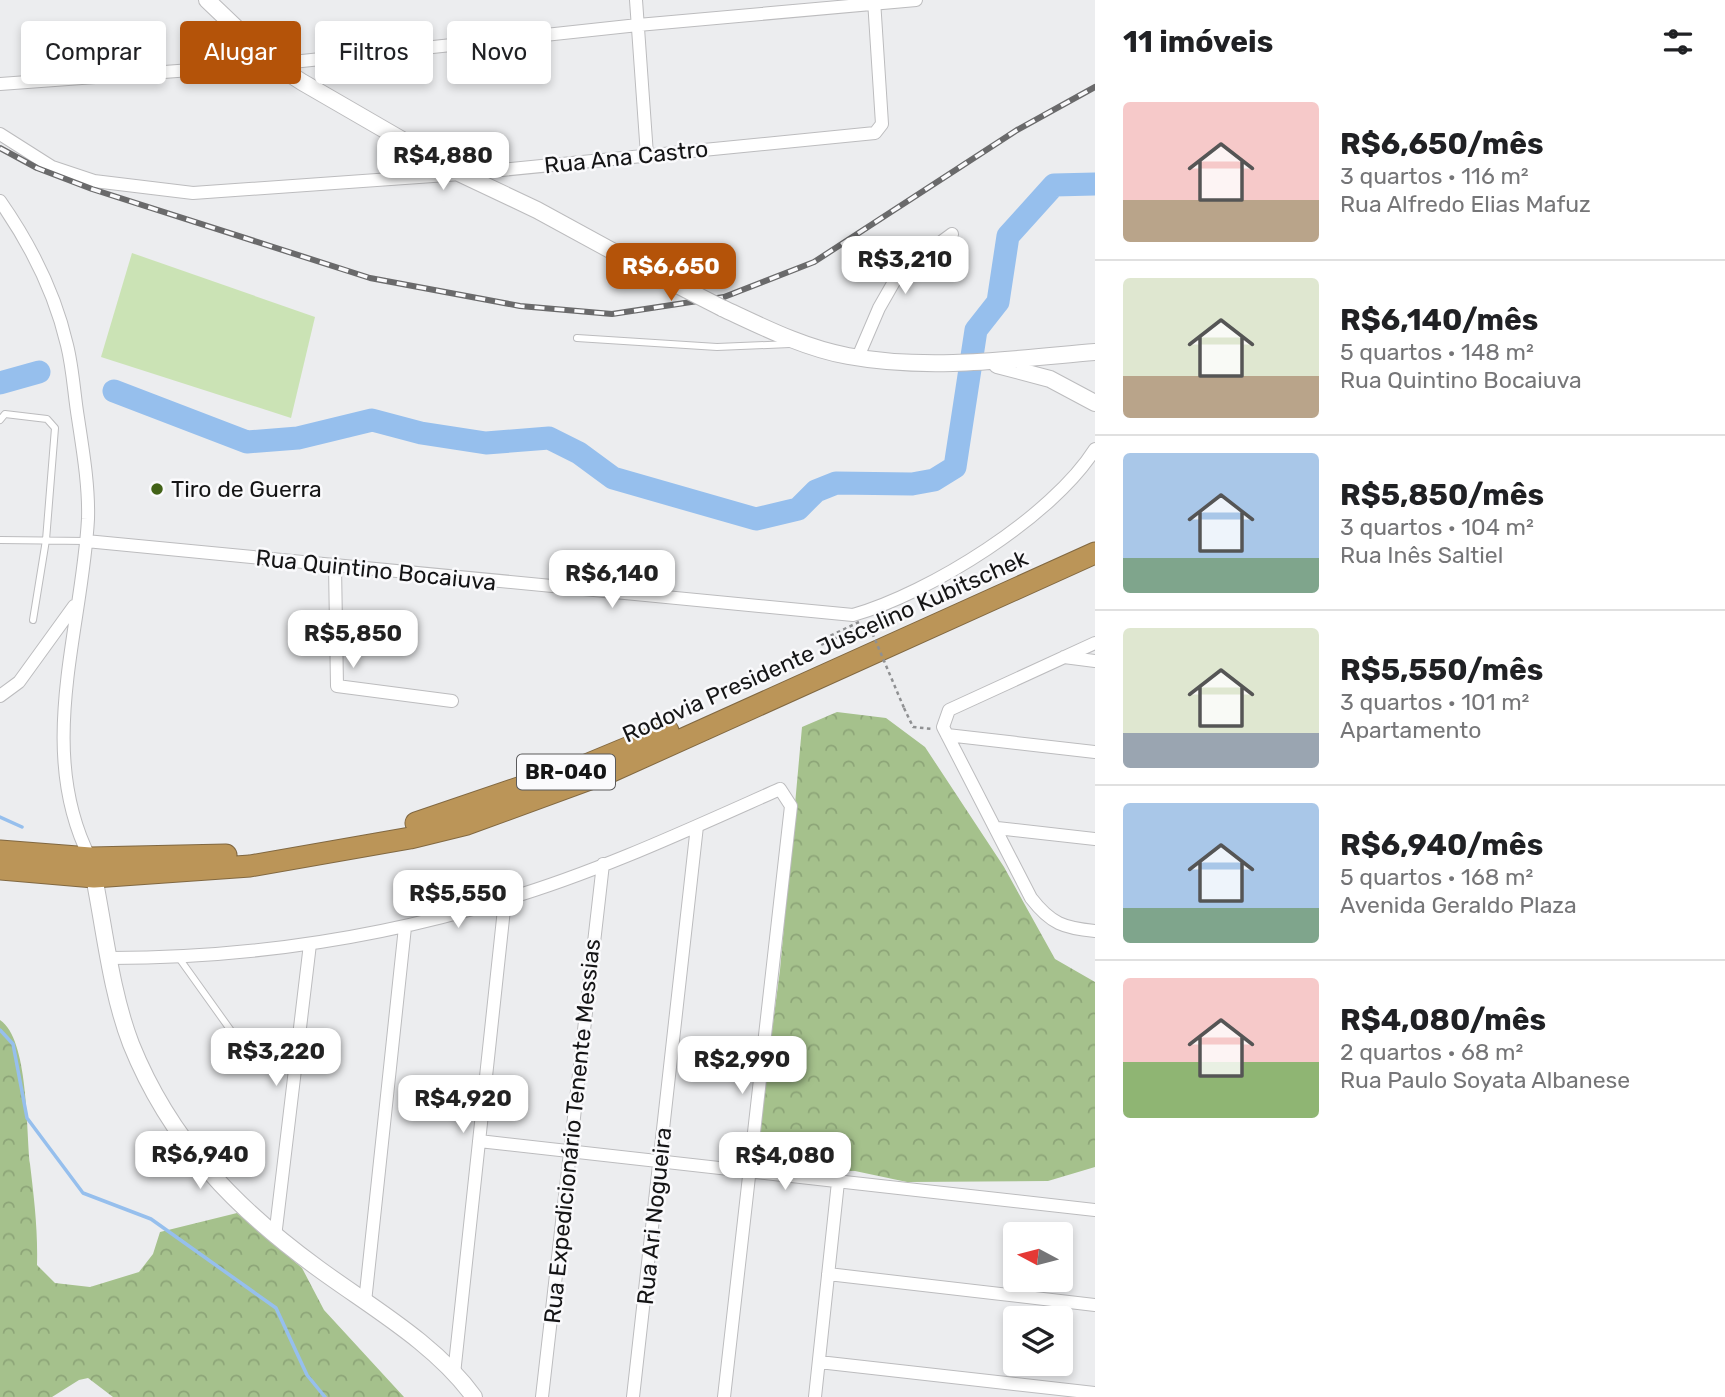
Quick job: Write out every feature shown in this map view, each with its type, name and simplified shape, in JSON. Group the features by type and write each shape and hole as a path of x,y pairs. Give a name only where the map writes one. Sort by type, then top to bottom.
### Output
{"highway":[{"name":"Rodovia Presidente Juscelino Kubitschek","path":"0,851 92,868 246,855 330,844 434,818 586,765 702,717 1095,540"},
{"name":"Rodovia Presidente Juscelino Kubitschek","path":"0,869 250,866 356,849 467,824 612,771 1095,553"}],"street":[{"path":"208,0 230,21"},
{"path":"636,0 647,155"},
{"path":"301,61 638,25 916,0"},
{"name":"Rua Ana Castro","path":"0,134 52,167 94,181 147,190 192,193 461,174 875,134 882,124 874,2"},
{"path":"0,84 180,71"},
{"path":"301,80 461,174 537,210 722,308 802,344 858,357 949,362 984,362 1095,352"},
{"path":"0,201 34,255 60,321 71,365 87,486 86,541 67,660 63,727 76,823 92,868 131,1043 171,1122 221,1188 275,1237 413,1337 454,1374 474,1397"},
{"path":"858,357 879,308 899,273 951,234"},
{"path":"984,362 1050,379 1095,403"},
{"name":"Rua Quintino Bocaiuva","path":"1082,469 1095,449"},
{"name":"Rua Quintino Bocaiuva","path":"86,541 853,615 910,595 970,560 1011,532 1082,469 1095,462"},
{"path":"335,566 337,686 452,701"},
{"path":"0,696 25,674 76,603"},
{"path":"1095,643 949,710 945,731 1031,898 1043,914 1065,928 1095,931"},
{"path":"1063,657 1095,661"},
{"path":"945,731 1095,752"},
{"path":"110,958 179,958 310,944 405,926 505,900 603,864 780,789 791,806 724,1397"},
{"name":"Rua Ari Nogueira","path":"633,1397 697,826"},
{"path":"997,828 1095,839"},
{"name":"Rua Expedicionário Tenente Messias","path":"542,1397 603,864"},
{"path":"454,1374 505,900"},
{"path":"365,1302 405,926"},
{"path":"275,1237 310,944"},
{"path":"479,1141 1095,1210"},
{"path":"815,1397 838,1181"},
{"path":"828,1274 1095,1305"},
{"path":"818,1362 1095,1393"}],"lane":[{"path":"577,338 717,347 802,344"},
{"path":"0,420 5,414 47,419 54,423 46,540 33,620"},
{"path":"0,540 86,541"},
{"path":"179,958 257,1067"}],"path":[{"path":"859,622 819,641 821,645 868,623 913,727 925,731 945,731"}],"green space":[{"path":"132,253 315,317 291,418 101,357"},
{"path":"837,712 886,718 925,747 1004,867 1055,959 1095,982 1095,1167 1048,1181 907,1182 855,1171 760,1168 760,1122 780,970 802,727"},
{"path":"0,1020 9,1030 21,1065 37,1265 55,1283 90,1287 139,1272 153,1254 160,1232 237,1213 302,1268 324,1310 404,1397 113,1397 88,1378 79,1380 52,1397 0,1397"}],"waterway":[{"path":"114,391 247,442 298,438 372,420 421,433 486,443 549,438 579,453 613,478 756,519 798,509 816,491 836,483 912,484 934,480 955,467 976,330 998,302 1008,236 1054,185 1095,184"},
{"path":"0,383 39,372"},
{"path":"0,817 22,827"},
{"path":"0,1030 13,1044 27,1118 83,1193 151,1219 276,1308 307,1375 325,1397"}],"railway":[{"path":"0,148 37,168 92,189 370,278 520,306 612,314 724,297 814,262 1017,130 1095,87"}],"place":[{"name":"Tiro de Guerra","path":"157,489"}]}
